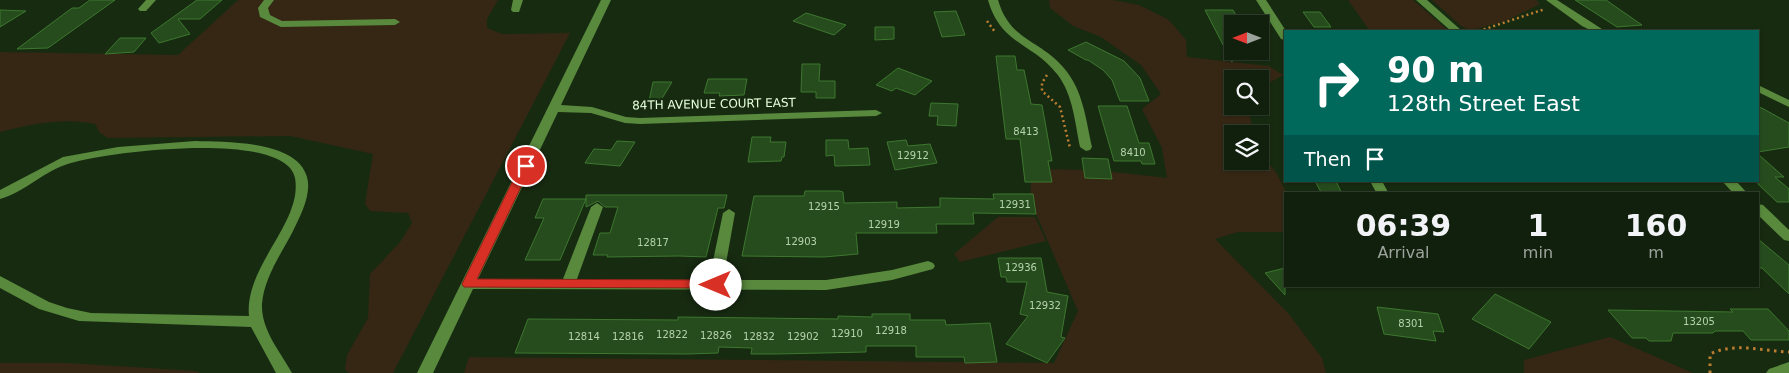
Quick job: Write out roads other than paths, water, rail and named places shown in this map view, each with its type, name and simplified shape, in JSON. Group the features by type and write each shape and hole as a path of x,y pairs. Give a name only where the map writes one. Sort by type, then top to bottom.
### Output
{"street":[{"path":"143,9 152,0"},
{"path":"269,0 264,8 264,17 281,24 395,22"},
{"path":"425,373 606,0"},
{"path":"992,0 997,18 1006,31 1050,60 1066,77 1086,147"},
{"path":"1262,0 1284,35"},
{"path":"1421,0 1456,30"},
{"path":"1549,4 1598,30"},
{"path":"1759,89 1789,104"},
{"name":"84TH AVENUE COURT EAST","path":"554,108 592,110 625,120 640,122 876,113"},
{"path":"0,195 67,160 143,147 182,144 242,146 270,151 293,161 301,174 301,192 292,218 257,294 257,322 284,373"},
{"path":"1729,182 1740,192"},
{"path":"568,284 597,206"},
{"path":"1759,209 1789,237"},
{"path":"716,285 729,213"},
{"path":"468,284 826,285 892,275 928,266"},
{"path":"0,281 44,308 69,315 92,318 257,322"},
{"path":"1774,373 1789,368"}]}
